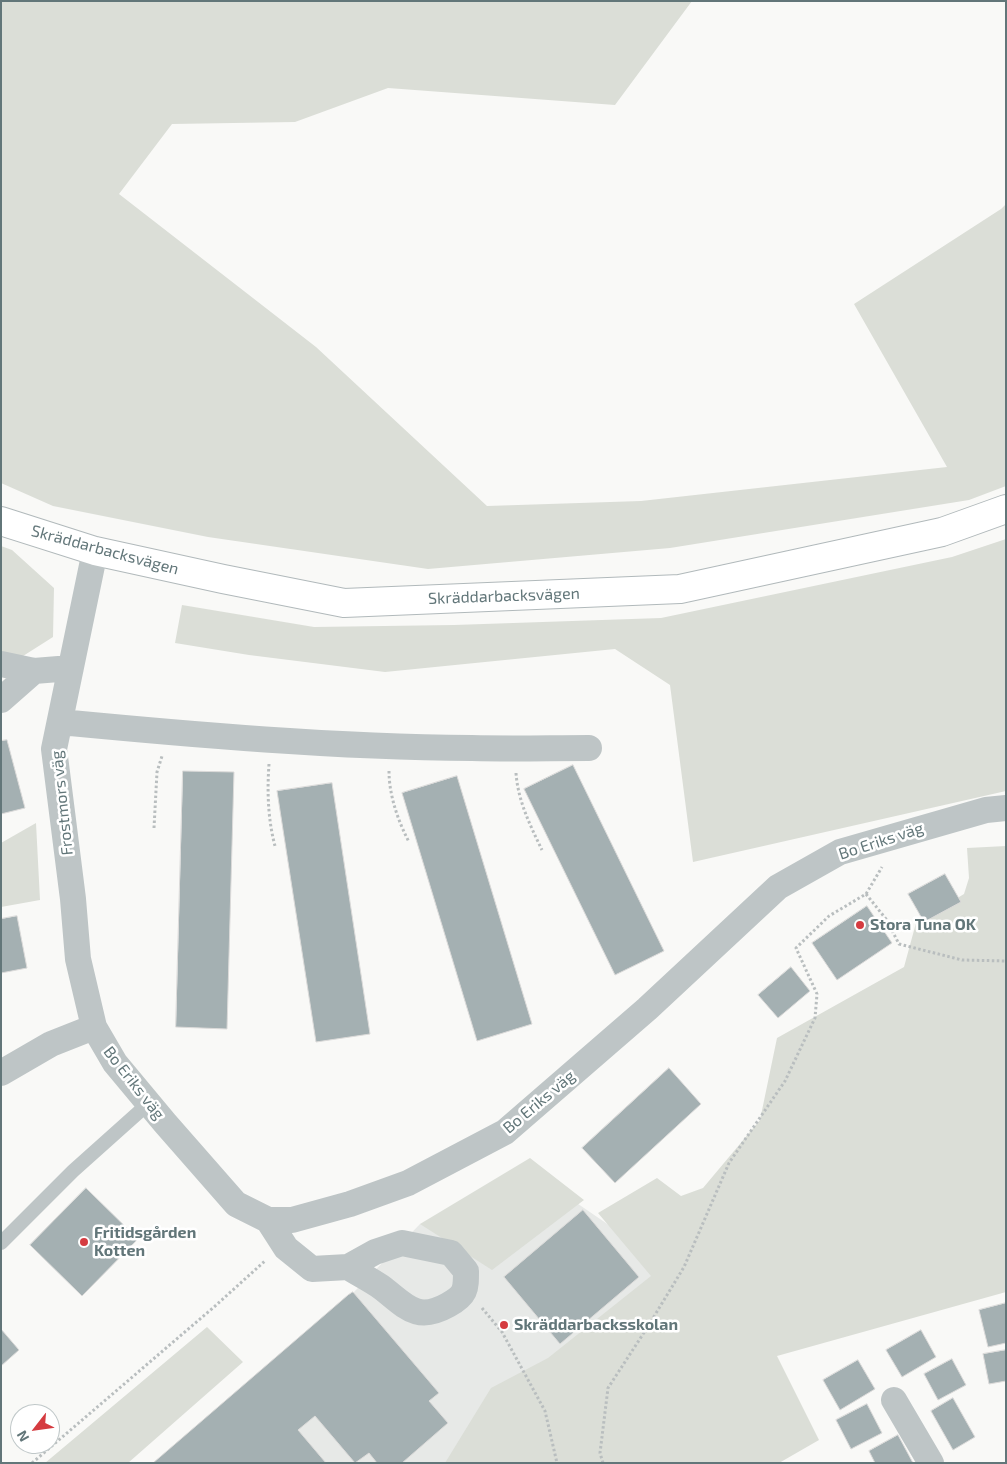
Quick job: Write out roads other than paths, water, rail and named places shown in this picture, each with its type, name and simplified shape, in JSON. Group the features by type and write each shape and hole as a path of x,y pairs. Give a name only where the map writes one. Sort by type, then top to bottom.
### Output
{"street":[{"name":"Skräddarbacksvägen","path":"1,521 95,551 223,579 344,602 680,589 942,532 1006,509"},
{"name":"Frostmors väg","path":"94,1027 78,959 73,899 54,748 95,551"},
{"path":"1,664 34,671 71,668"},
{"path":"1,700 34,671"},
{"path":"60,722 170,732 389,745 471,748 589,748"},
{"name":"Bo Eriks väg","path":"94,1027 115,1063 236,1204 268,1220 292,1220 350,1204 408,1183 504,1132 647,1009 778,887 840,852 986,810 1006,808"},
{"path":"1,1073 51,1044 94,1027"},
{"path":"268,1220 286,1248 312,1269 348,1267 375,1252 402,1243 451,1253 466,1271 466,1290 456,1300 442,1308 425,1313 404,1307 381,1287 348,1267"},
{"path":"894,1400 931,1463"}],"lane":[{"path":"1,1243 73,1170 149,1103"}],"place":[{"name":"Stora Tuna OK","path":"860,925"},
{"name":"Fritidsgården Kotten","path":"84,1242"},
{"name":"Skräddarbacksskolan","path":"504,1325"}]}
